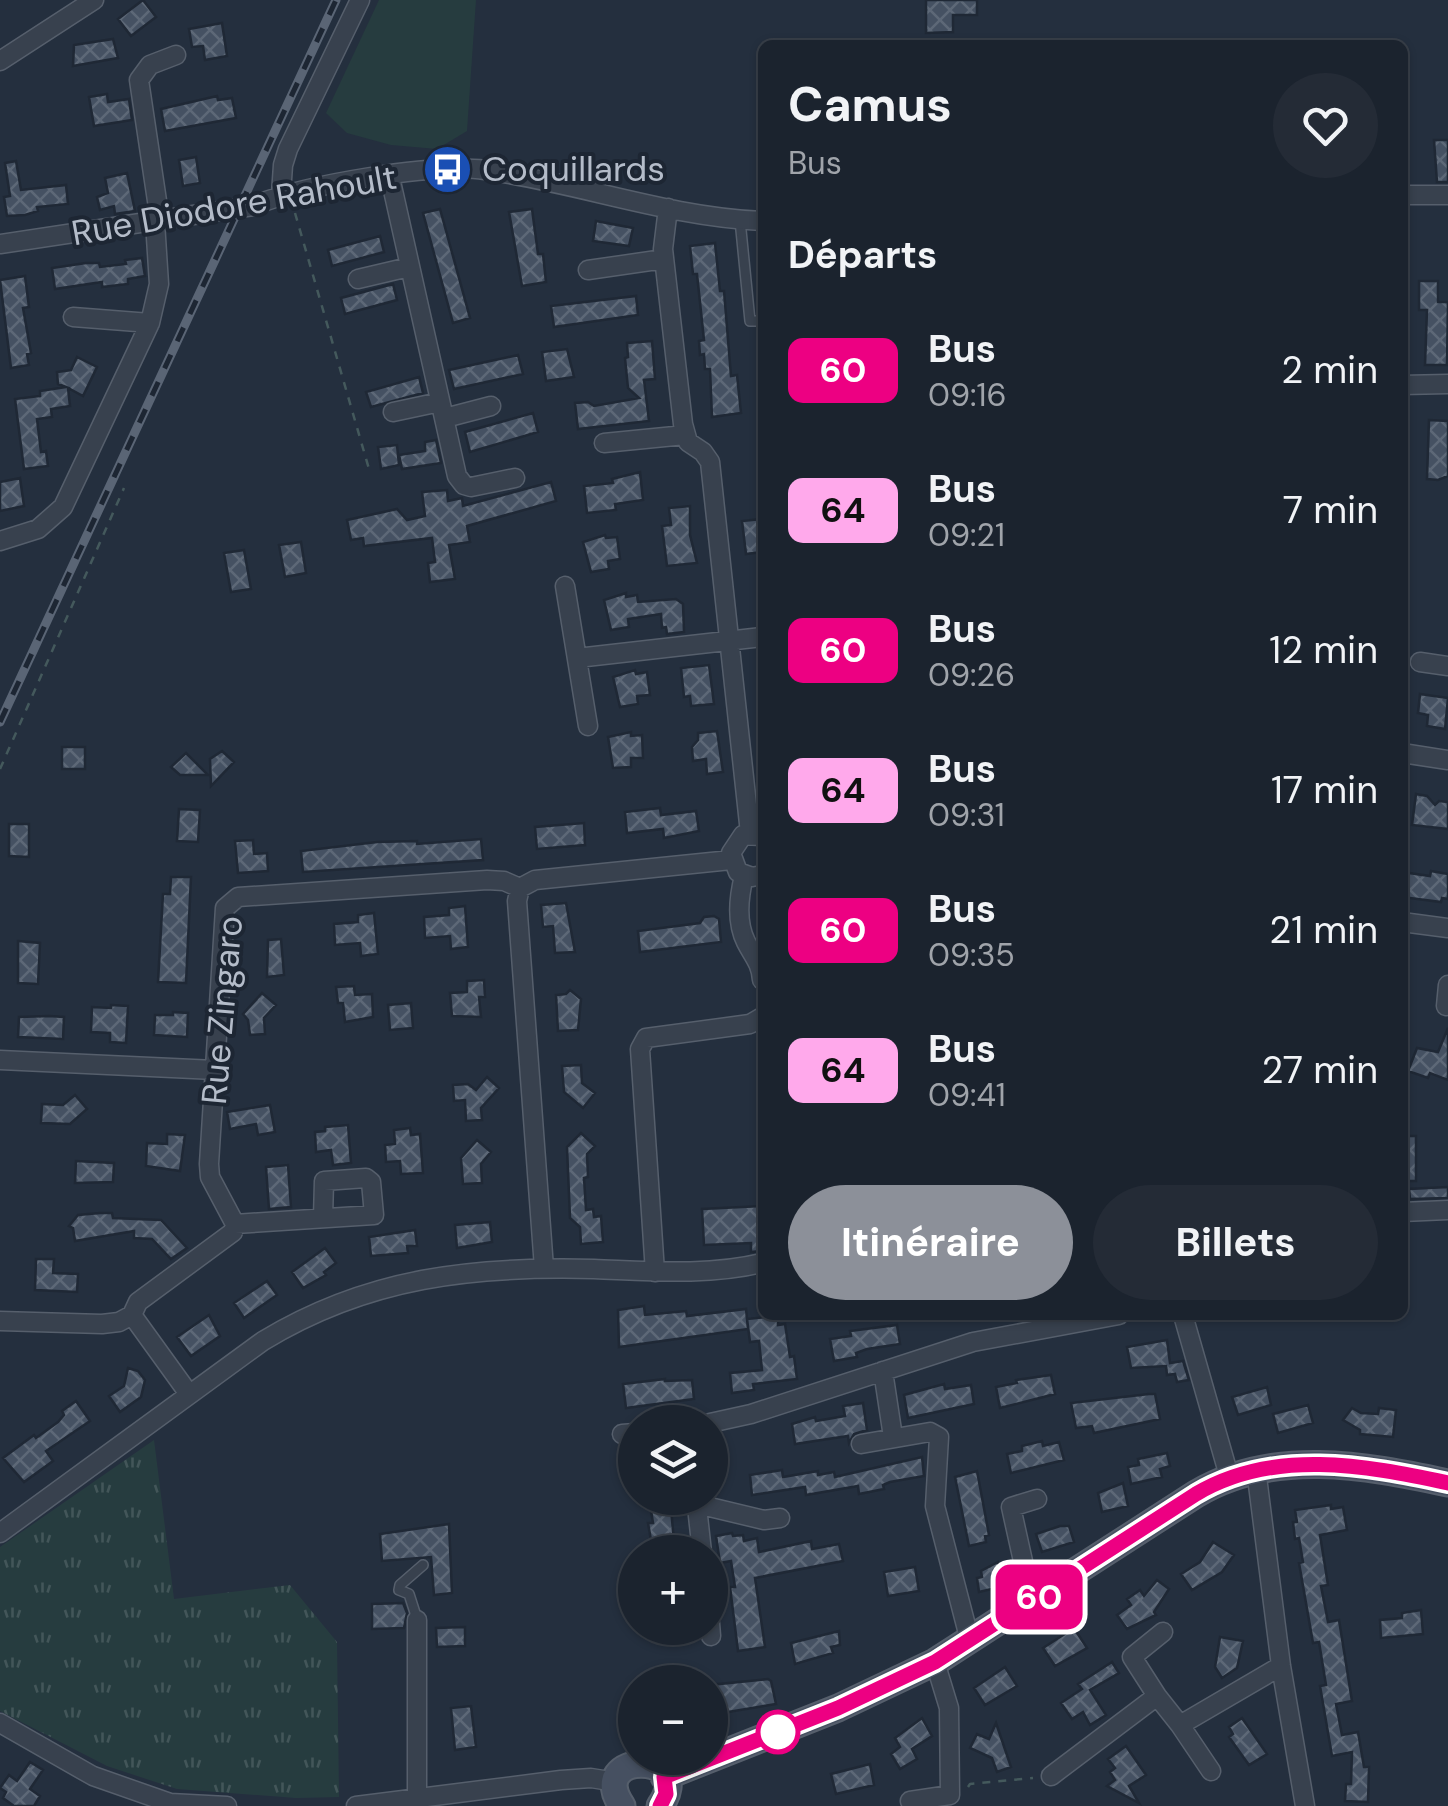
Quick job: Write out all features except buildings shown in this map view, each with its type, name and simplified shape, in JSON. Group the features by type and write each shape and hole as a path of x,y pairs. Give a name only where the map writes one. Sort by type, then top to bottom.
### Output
{"street":[{"path":"0,61 94,0"},
{"path":"286,193 283,165 288,149 360,0"},
{"path":"0,541 38,529 64,507 150,322 159,284 158,221 139,80 150,65 176,54"},
{"name":"Rue Diodore Rahoult","path":"0,244 253,206 286,193 390,176 468,168 668,208 758,221"},
{"path":"390,176 457,476 471,487 515,478"},
{"path":"1408,195 1448,195"},
{"path":"668,208 664,259 685,435 710,462 756,834 737,840 731,860"},
{"path":"588,270 664,259"},
{"path":"358,278 409,266"},
{"path":"72,316 150,322"},
{"path":"1408,385 1448,384"},
{"path":"393,412 492,406"},
{"path":"604,443 685,435"},
{"path":"565,586 588,726"},
{"path":"577,658 758,637"},
{"path":"1420,662 1448,666"},
{"path":"1408,754 1448,760"},
{"path":"544,1268 516,902 520,888 536,880 731,860 753,875 739,897 744,938 758,959"},
{"name":"Rue Zingaro","path":"235,1224 210,1177 223,919 230,900 487,880 504,881 520,888"},
{"path":"1408,923 1448,928"},
{"path":"1446,1006 1448,986"},
{"path":"655,1272 640,1049 646,1038 758,1020"},
{"path":"0,1060 215,1070"},
{"path":"1408,1212 1448,1210"},
{"path":"0,1321 118,1322 132,1316 138,1302 233,1232 235,1224 323,1218"},
{"path":"0,1533 188,1394 294,1322 370,1292 411,1280 466,1272 544,1268 655,1272 758,1264"},
{"path":"132,1316 188,1394"},
{"path":"728,1418 973,1342 1092,1320"},
{"path":"1184,1320 1229,1476"},
{"path":"883,1372 894,1437"},
{"path":"861,1444 930,1432 938,1437 935,1506 970,1641"},
{"path":"664,1777 838,1708 935,1662 1229,1476 1320,1464 1363,1466 1448,1483"},
{"path":"1256,1470 1281,1666 1305,1806"},
{"path":"1032,1602 1011,1506 1037,1498"},
{"path":"728,1510 764,1520 780,1518"},
{"path":"416,1798 417,1621"},
{"path":"1163,1632 1132,1657 1211,1771"},
{"path":"910,1800 950,1795 949,1708 935,1662"},
{"path":"1180,1725 1281,1666"},
{"path":"1052,1776 1158,1696"},
{"path":"0,1723 94,1776 170,1803 227,1806"},
{"path":"356,1806 592,1778 619,1794 626,1768 642,1762 652,1764 664,1777 666,1794 660,1806"}],"lane":[{"path":"740,220 750,322 758,321"},
{"path":"417,1621 409,1594 399,1590 423,1565"}],"path":[{"path":"286,193 369,469"},
{"path":"0,769 124,488"},
{"path":"950,1795 964,1794 970,1784 1052,1776"}],"green space":[{"path":"379,0 476,0 467,131 437,149 391,145 347,133 326,113"},
{"path":"154,1440 174,1599 290,1585 337,1642 339,1797 296,1798 177,1789 107,1766 0,1711 0,1547"}],"railway":[{"path":"0,722 336,0"}],"bus line":[{"name":"60","path":"660,1806 666,1794 664,1777 838,1708 935,1662 1229,1476 1285,1465 1320,1464 1363,1466 1448,1483"}],"place":[{"name":"Coquillards","path":"447,169"}]}
